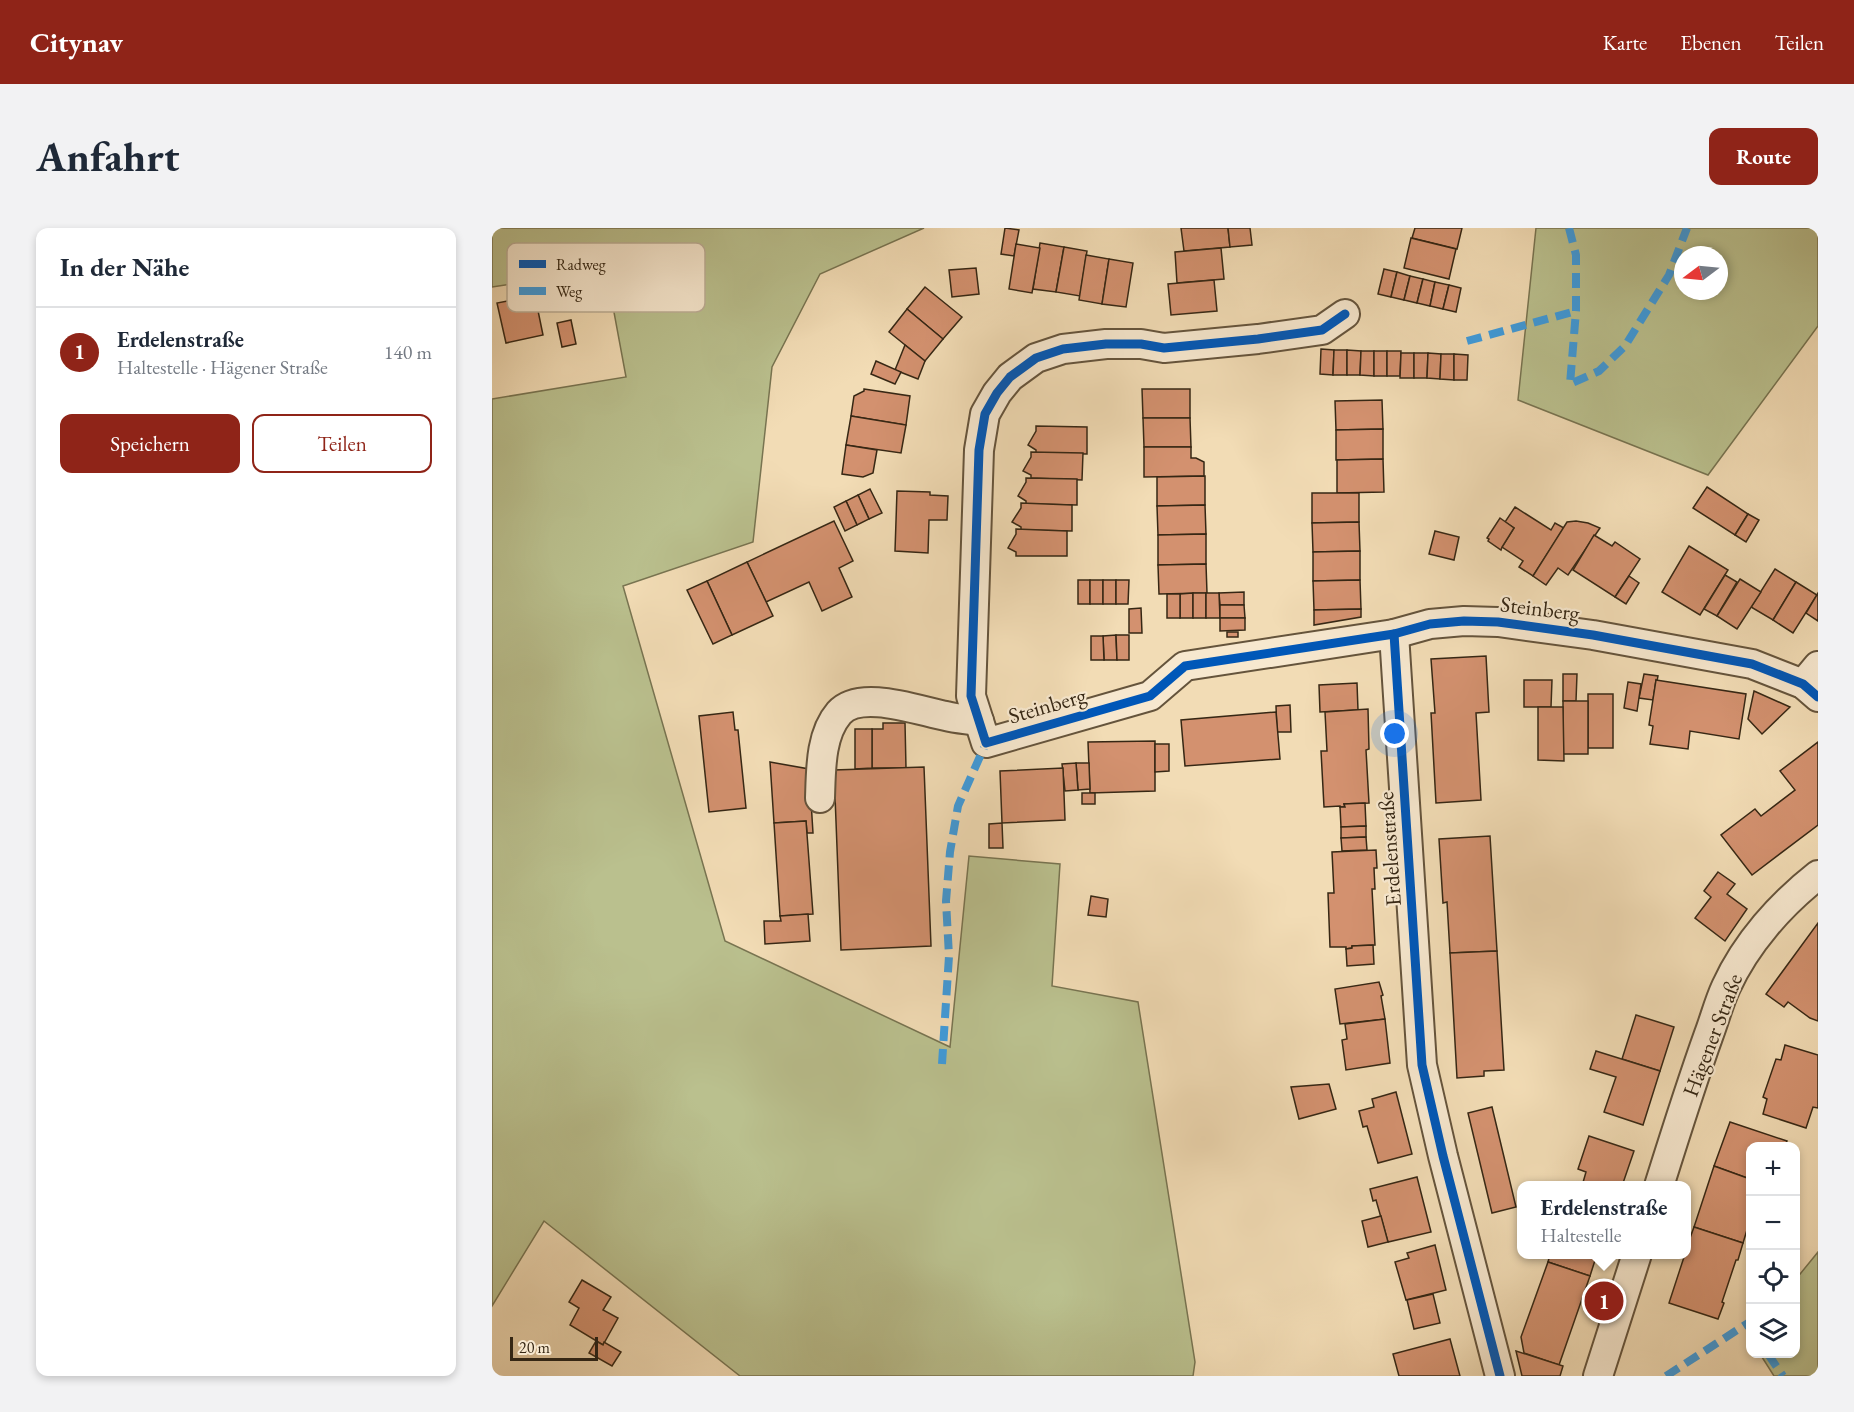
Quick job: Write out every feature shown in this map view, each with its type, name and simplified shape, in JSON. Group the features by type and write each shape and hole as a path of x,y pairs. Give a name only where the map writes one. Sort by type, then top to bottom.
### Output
{"street":[{"name":"Steinberg","path":"1345,314 1322,330 1258,339 1164,348 1141,344 1106,344 1063,349 1036,358 1010,377 997,393 985,414 979,450 971,696 986,743 1150,696 1185,666 1394,634 1430,624 1464,621 1498,622 1593,635 1752,664 1813,682"},
{"name":"Erdelenstraße","path":"1394,634 1422,1065 1500,1376"},
{"path":"820,798 822,759 829,731 839,712 855,703 875,702 979,721"},
{"name":"Hägener Straße","path":"1660,1181 1726,986 1749,947 1777,912 1818,875"},
{"path":"1598,1376 1635,1259"}],"green space":[{"path":"492,228 924,228 820,274 772,367 753,542 623,586 725,941 950,1047 969,856 1060,864 1052,986 1138,1002 1195,1362 1193,1376 740,1376 544,1221 492,1306 492,399 626,377 614,312 705,312 705,243 507,243 507,285 492,287"},
{"path":"1536,228 1818,228 1818,326 1708,475 1518,400"},
{"path":"1818,1252 1818,1376 1774,1376 1763,1358 1800,1358 1800,1274"}],"building":[{"path":"1005,228 1019,230 1014,256 1001,254"},
{"path":"1181,228 1228,228 1230,247 1184,251"},
{"path":"1228,228 1250,228 1252,245 1230,247"},
{"path":"1415,228 1462,228 1457,249 1412,238"},
{"path":"1411,238 1456,249 1449,279 1404,268"},
{"path":"1040,243 1064,247 1056,292 1033,289"},
{"path":"1016,244 1040,248 1032,293 1009,289"},
{"path":"1064,247 1087,251 1080,296 1056,292"},
{"path":"1221,248 1224,279 1177,283 1175,252"},
{"path":"1086,255 1109,259 1102,304 1079,300"},
{"path":"1109,259 1133,263 1126,307 1102,304"},
{"path":"976,268 979,294 952,297 949,270"},
{"path":"1384,269 1397,272 1391,297 1378,294"},
{"path":"1397,272 1410,276 1404,300 1391,297"},
{"path":"1410,276 1423,279 1417,303 1404,300"},
{"path":"1423,279 1435,282 1430,306 1417,303"},
{"path":"1214,280 1217,311 1171,315 1168,284"},
{"path":"1435,282 1449,285 1443,309 1430,306"},
{"path":"1449,285 1461,288 1456,312 1443,309"},
{"path":"925,287 962,317 943,339 907,309"},
{"path":"507,301 507,312 538,312 543,335 506,343 497,303"},
{"path":"907,309 943,339 925,361 889,332"},
{"path":"571,320 576,344 562,347 557,323"},
{"path":"905,345 925,361 918,379 895,370"},
{"path":"1321,349 1334,350 1333,375 1320,374"},
{"path":"1334,350 1347,350 1347,375 1333,375"},
{"path":"1347,350 1361,351 1360,375 1347,375"},
{"path":"1361,351 1374,351 1374,376 1360,375"},
{"path":"1374,351 1387,351 1387,376 1374,376"},
{"path":"1387,351 1401,351 1400,376 1387,376"},
{"path":"1401,353 1414,353 1414,378 1400,378"},
{"path":"1414,353 1428,353 1427,378 1414,378"},
{"path":"1428,353 1441,354 1440,379 1427,378"},
{"path":"1441,354 1454,354 1454,380 1440,379"},
{"path":"1454,354 1468,355 1467,380 1454,380"},
{"path":"876,361 901,372 895,384 871,374"},
{"path":"864,389 910,396 906,425 851,416 854,396"},
{"path":"1142,389 1190,389 1190,418 1143,418"},
{"path":"1382,400 1383,429 1336,430 1335,401"},
{"path":"851,416 906,425 901,453 846,445"},
{"path":"1143,418 1190,418 1191,447 1144,447"},
{"path":"1036,426 1087,427 1087,454 1036,453 1036,450 1028,445 1036,431"},
{"path":"1383,429 1383,459 1336,460 1336,430"},
{"path":"846,445 877,450 873,473 863,477 842,474"},
{"path":"1144,447 1191,447 1191,458 1204,462 1204,476 1144,477"},
{"path":"1031,452 1083,453 1082,480 1031,478 1031,475 1023,471 1031,457"},
{"path":"1383,459 1384,492 1337,493 1337,460"},
{"path":"1205,476 1205,505 1157,506 1157,477"},
{"path":"1026,478 1077,479 1077,505 1026,504 1026,501 1018,496"},
{"path":"1707,487 1748,514 1735,535 1693,508"},
{"path":"870,489 882,513 869,519 858,495"},
{"path":"897,491 930,492 930,495 948,496 947,520 929,520 928,553 895,551"},
{"path":"1312,493 1359,493 1359,522 1312,523"},
{"path":"858,495 869,519 857,525 846,501"},
{"path":"846,501 857,525 845,531 834,507"},
{"path":"1021,503 1072,505 1072,531 1021,530 1021,527 1012,522 1021,508"},
{"path":"1205,505 1206,534 1158,535 1157,506"},
{"path":"1515,507 1551,530 1555,523 1564,528 1533,576 1519,567 1523,561 1502,547 1514,528 1505,522"},
{"path":"1748,514 1759,520 1746,542 1735,535"},
{"path":"1500,518 1514,528 1501,550 1487,538"},
{"path":"834,521 853,561 839,568 852,597 822,611 809,582 766,602 747,562"},
{"path":"1576,521 1600,528 1568,575 1558,568 1546,585 1533,576 1567,522"},
{"path":"1359,522 1360,551 1313,552 1312,523"},
{"path":"1016,529 1067,531 1067,556 1016,556 1016,552 1008,548 1016,534"},
{"path":"1435,531 1459,537 1454,560 1429,554"},
{"path":"1206,534 1206,564 1158,565 1158,535"},
{"path":"1594,535 1612,546 1615,542 1640,559 1615,597 1573,570"},
{"path":"1689,546 1728,570 1700,615 1662,592"},
{"path":"1360,551 1360,580 1313,581 1313,552"},
{"path":"747,562 773,616 732,635 707,581"},
{"path":"1206,564 1207,593 1159,594 1158,565"},
{"path":"1775,569 1796,582 1773,620 1751,607"},
{"path":"1725,575 1737,582 1717,616 1704,609"},
{"path":"1629,576 1639,583 1626,604 1615,597"},
{"path":"1740,579 1761,592 1737,629 1717,616"},
{"path":"1078,580 1090,580 1090,604 1078,604"},
{"path":"1090,580 1103,580 1103,604 1090,604"},
{"path":"1103,580 1116,580 1116,604 1103,604"},
{"path":"1116,580 1129,580 1128,604 1116,604"},
{"path":"1360,580 1361,609 1314,610 1313,581"},
{"path":"707,581 732,635 713,644 687,590"},
{"path":"1796,582 1817,595 1793,633 1773,620"},
{"path":"1244,592 1244,605 1220,605 1219,593"},
{"path":"1193,593 1193,618 1180,618 1180,594"},
{"path":"1193,593 1206,593 1206,618 1193,618"},
{"path":"1206,593 1219,593 1220,618 1206,618"},
{"path":"1818,593 1818,621 1806,613"},
{"path":"1167,594 1180,594 1180,618 1167,618"},
{"path":"1220,605 1244,605 1245,618 1220,618"},
{"path":"1141,608 1142,633 1129,633 1129,609"},
{"path":"1361,609 1361,617 1314,625 1314,610"},
{"path":"1220,618 1245,618 1245,630 1220,631"},
{"path":"1227,632 1238,632 1238,637 1227,637"},
{"path":"1116,635 1117,660 1104,660 1103,636"},
{"path":"1116,635 1129,635 1129,660 1117,660"},
{"path":"1091,636 1103,636 1104,660 1091,660"},
{"path":"1486,656 1489,712 1476,713 1481,800 1436,803 1431,713 1435,713 1431,659"},
{"path":"1563,674 1577,674 1576,701 1563,701"},
{"path":"1644,674 1658,676 1653,700 1639,698"},
{"path":"1524,680 1552,680 1551,707 1524,707"},
{"path":"1656,680 1746,694 1739,739 1690,731 1688,749 1650,744 1653,726 1649,725"},
{"path":"1628,682 1641,684 1637,711 1624,708"},
{"path":"1357,683 1358,710 1320,712 1319,685"},
{"path":"1754,691 1790,707 1762,734 1748,719"},
{"path":"1588,694 1613,694 1613,748 1588,748"},
{"path":"1563,701 1588,701 1588,754 1563,754"},
{"path":"1290,705 1291,732 1277,732 1276,706"},
{"path":"1538,707 1563,707 1564,761 1538,760"},
{"path":"1368,709 1369,749 1366,750 1369,803 1344,804 1345,807 1324,807 1321,751 1327,751 1325,712"},
{"path":"733,712 735,730 738,730 746,808 709,812 699,716"},
{"path":"1276,712 1280,759 1185,766 1181,720"},
{"path":"883,723 905,723 906,768 872,768 872,729 883,729"},
{"path":"855,729 872,729 872,768 855,769"},
{"path":"1155,741 1155,791 1090,793 1088,742"},
{"path":"1818,742 1818,825 1752,875 1721,835 1755,809 1761,816 1795,790 1780,771"},
{"path":"1155,744 1169,744 1169,771 1155,772"},
{"path":"770,762 809,769 813,833 807,833 806,821 774,823"},
{"path":"1076,763 1089,763 1090,789 1078,790"},
{"path":"1076,763 1078,790 1065,791 1062,764"},
{"path":"924,767 931,946 841,950 834,770"},
{"path":"1063,768 1065,820 1002,823 1000,771"},
{"path":"1082,793 1095,793 1095,804 1082,804"},
{"path":"1365,803 1366,826 1341,827 1340,807 1345,807 1344,804"},
{"path":"806,821 813,914 780,916 774,823"},
{"path":"1002,823 1003,848 989,848 989,824"},
{"path":"1366,826 1366,837 1341,838 1341,827"},
{"path":"1490,836 1497,951 1450,953 1447,902 1443,903 1439,839"},
{"path":"1366,837 1367,850 1342,851 1341,838"},
{"path":"1376,850 1375,889 1372,889 1375,945 1352,946 1346,949 1346,947 1330,947 1328,893 1334,893 1332,852"},
{"path":"1718,872 1735,884 1727,894 1747,909 1725,941 1695,918 1711,897 1704,891"},
{"path":"1091,896 1108,899 1106,917 1088,915"},
{"path":"808,914 810,941 765,944 764,921 781,921 780,916"},
{"path":"1818,923 1818,1021 1788,1002 1784,1007 1766,994"},
{"path":"1373,945 1374,964 1347,966 1346,949 1352,946"},
{"path":"1497,951 1504,1070 1484,1071 1484,1076 1457,1078 1450,953"},
{"path":"1379,982 1383,995 1381,996 1385,1019 1340,1024 1335,989"},
{"path":"1636,1015 1674,1027 1660,1071 1622,1059"},
{"path":"1385,1019 1390,1063 1346,1070 1342,1040 1347,1039 1345,1024"},
{"path":"1785,1045 1818,1055 1818,1108 1813,1107 1806,1128 1763,1114 1767,1099 1763,1097 1776,1059 1781,1060"},
{"path":"1596,1051 1660,1071 1643,1125 1604,1112 1616,1077 1590,1069"},
{"path":"1329,1084 1336,1109 1299,1119 1291,1087"},
{"path":"1396,1092 1412,1154 1378,1163 1367,1126 1363,1127 1359,1111 1374,1107 1372,1099"},
{"path":"1492,1107 1516,1207 1492,1213 1468,1113"},
{"path":"1730,1122 1787,1141 1746,1142 1746,1178 1714,1166"},
{"path":"1589,1136 1634,1151 1624,1181 1583,1181 1586,1172 1578,1169"},
{"path":"1714,1166 1746,1178 1746,1233 1743,1243 1694,1227"},
{"path":"1417,1177 1431,1232 1388,1242 1376,1200 1373,1201 1370,1189"},
{"path":"1381,1216 1388,1242 1368,1247 1362,1221"},
{"path":"1694,1227 1743,1243 1718,1319 1669,1303 1683,1259 1691,1259 1691,1235"},
{"path":"1435,1245 1446,1290 1406,1300 1395,1262 1409,1258 1407,1253"},
{"path":"1549,1259 1595,1259 1590,1276 1548,1262"},
{"path":"1548,1262 1590,1276 1559,1365 1524,1353 1521,1337"},
{"path":"582,1280 611,1297 603,1310 618,1318 603,1345 570,1325 579,1308 569,1302"},
{"path":"1433,1294 1440,1323 1414,1329 1407,1300"},
{"path":"1450,1339 1460,1376 1399,1376 1393,1354"},
{"path":"596,1341 603,1345 604,1342 621,1352 612,1366 589,1353"},
{"path":"1516,1351 1563,1366 1560,1376 1522,1376"}],"marked path":[{"path":"1569,228 1576,255 1576,311 1570,384 1599,371 1625,346 1669,275 1687,228"},
{"path":"1467,341 1576,311"},
{"path":"942,1064 949,956 946,901 950,852 958,806 986,743"},
{"path":"1666,1376 1746,1324"},
{"path":"1771,1358 1783,1376"}],"cycle path":[{"path":"1345,314 1322,330 1258,339 1164,348 1141,344 1106,344 1063,349 1036,358 1010,377 997,393 985,414 979,450 971,696 986,743 1150,696 1185,666 1394,634 1430,624 1464,621 1498,622 1593,635 1752,664 1803,684 1818,697"},
{"path":"1394,634 1422,1065 1500,1376"}],"place":[{"name":"Erdelenstraße","path":"1604,1301"}]}
